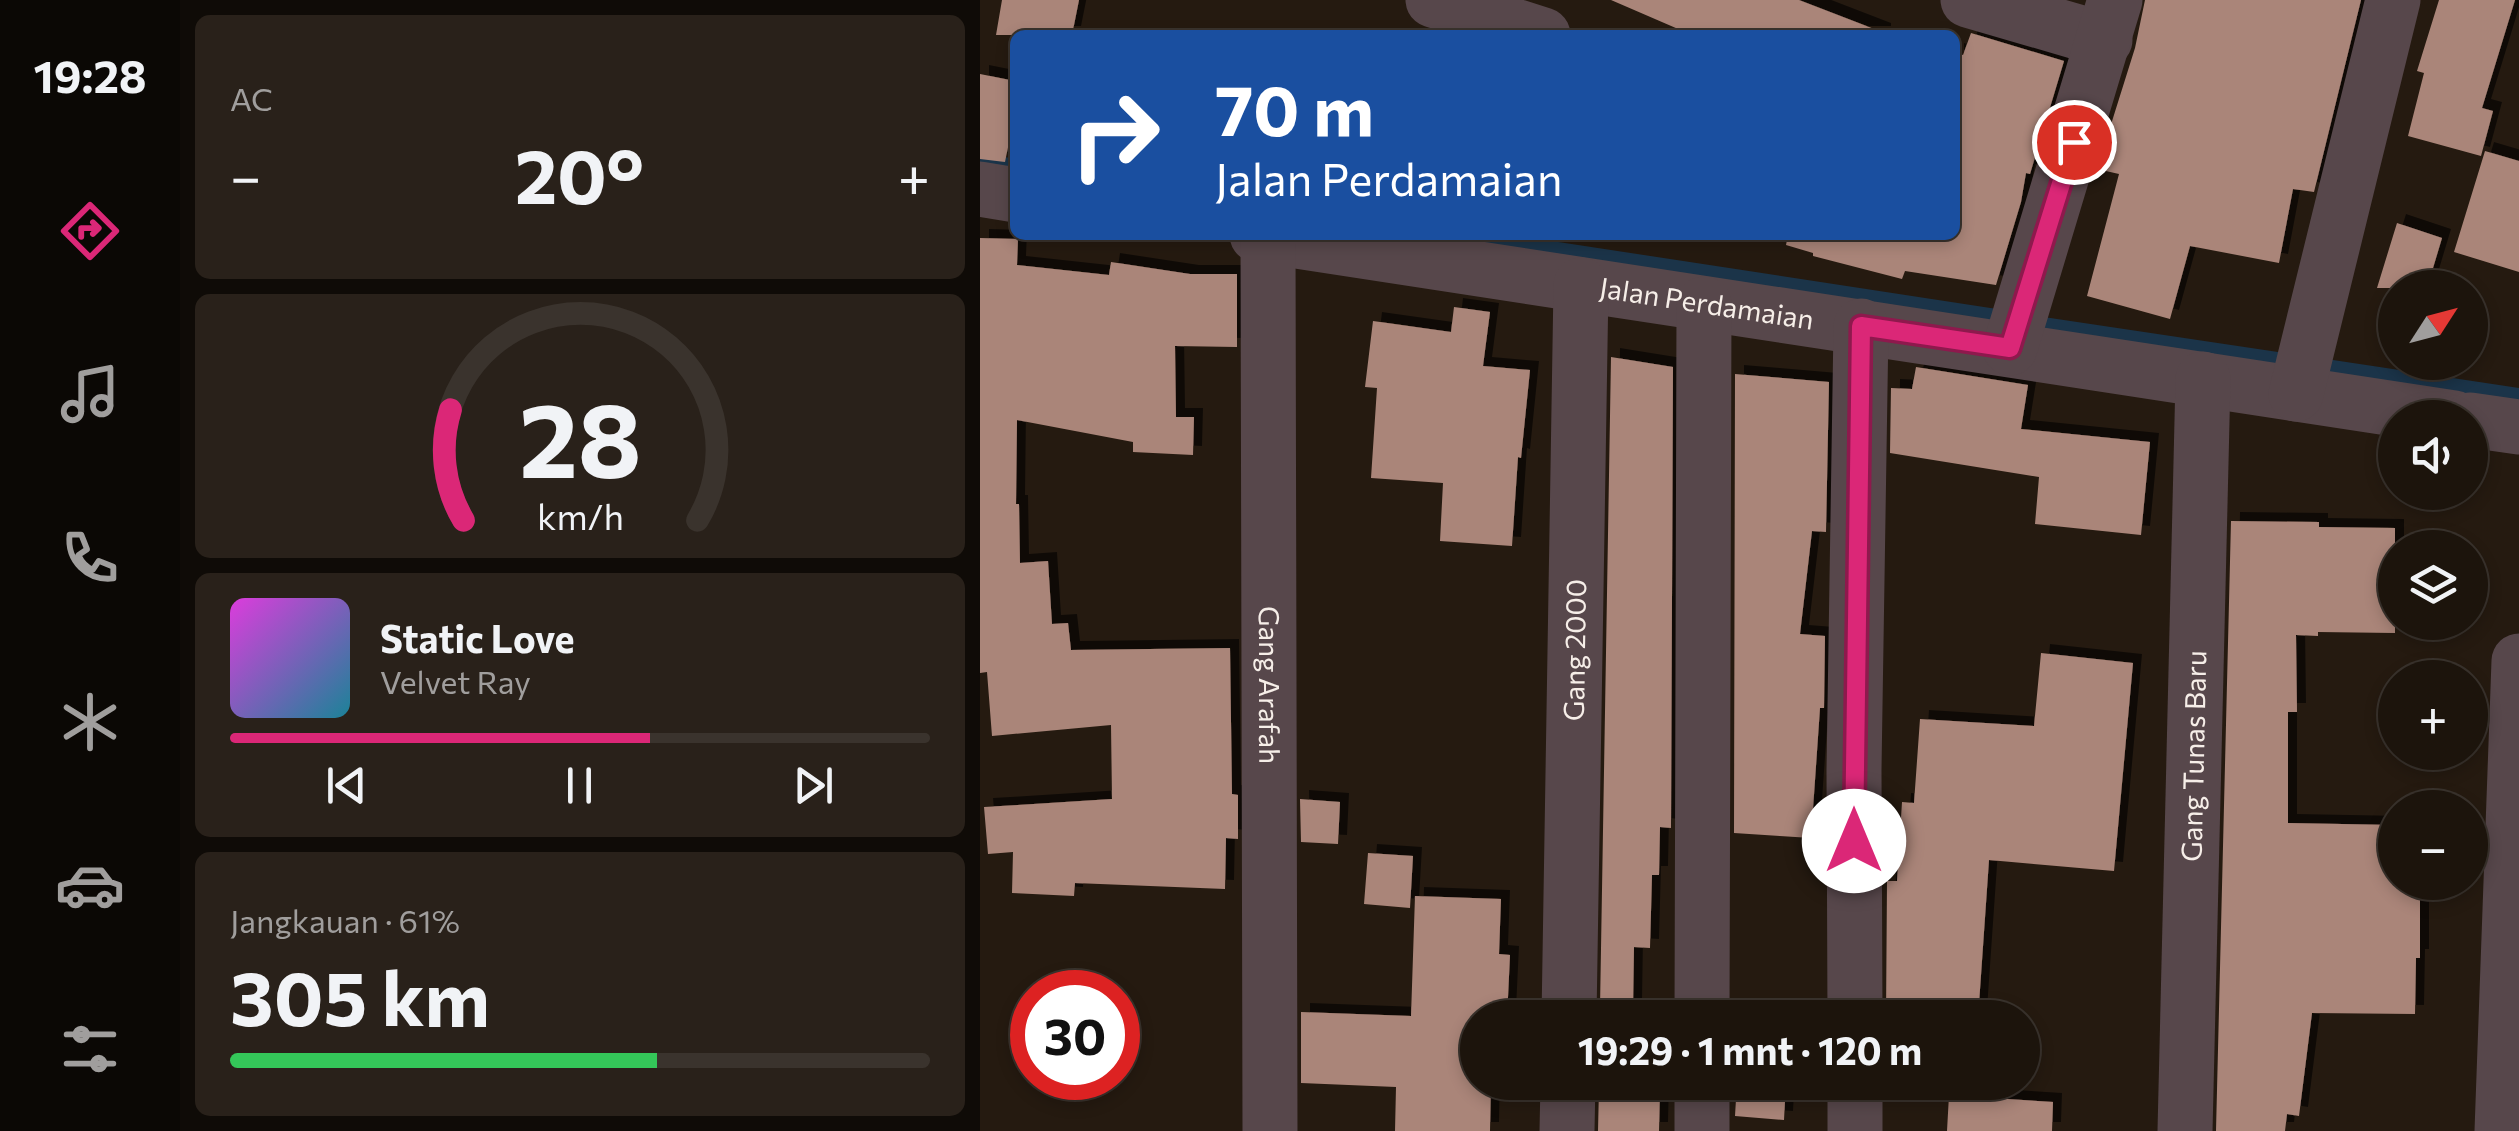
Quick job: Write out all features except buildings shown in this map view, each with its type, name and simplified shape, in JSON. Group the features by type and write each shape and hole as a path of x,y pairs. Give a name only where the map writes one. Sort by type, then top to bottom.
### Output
{"street":[{"path":"1433,0 1527,30"},
{"path":"1968,0 2110,20 2010,348"},
{"path":"2296,394 2393,0"},
{"path":"980,189 1010,194"},
{"name":"Gang Arafah","path":"1262,240 1270,1131"},
{"name":"Jalan Perdamaian","path":"1288,240 2378,406"},
{"name":"Gang 2000","path":"1569,1000 1581,285"},
{"path":"1702,1000 1704,304"},
{"path":"1855,1000 1861,326"},
{"name":"Gang Tunas Baru","path":"2184,1131 2203,379"},
{"path":"2488,423 2519,427"},
{"path":"2502,1131 2519,661"},
{"path":"1567,1131 1568,1100"},
{"path":"1702,1100 1702,1131"},
{"path":"1855,1100 1855,1131"}],"waterway":[{"path":"980,160 1010,165"},
{"path":"1500,240 2009,318"},
{"path":"2030,322 2291,361"},
{"path":"2312,364 2519,395"}],"route":[{"path":"1854,841 1861,326 2010,348 2074,142"}]}
